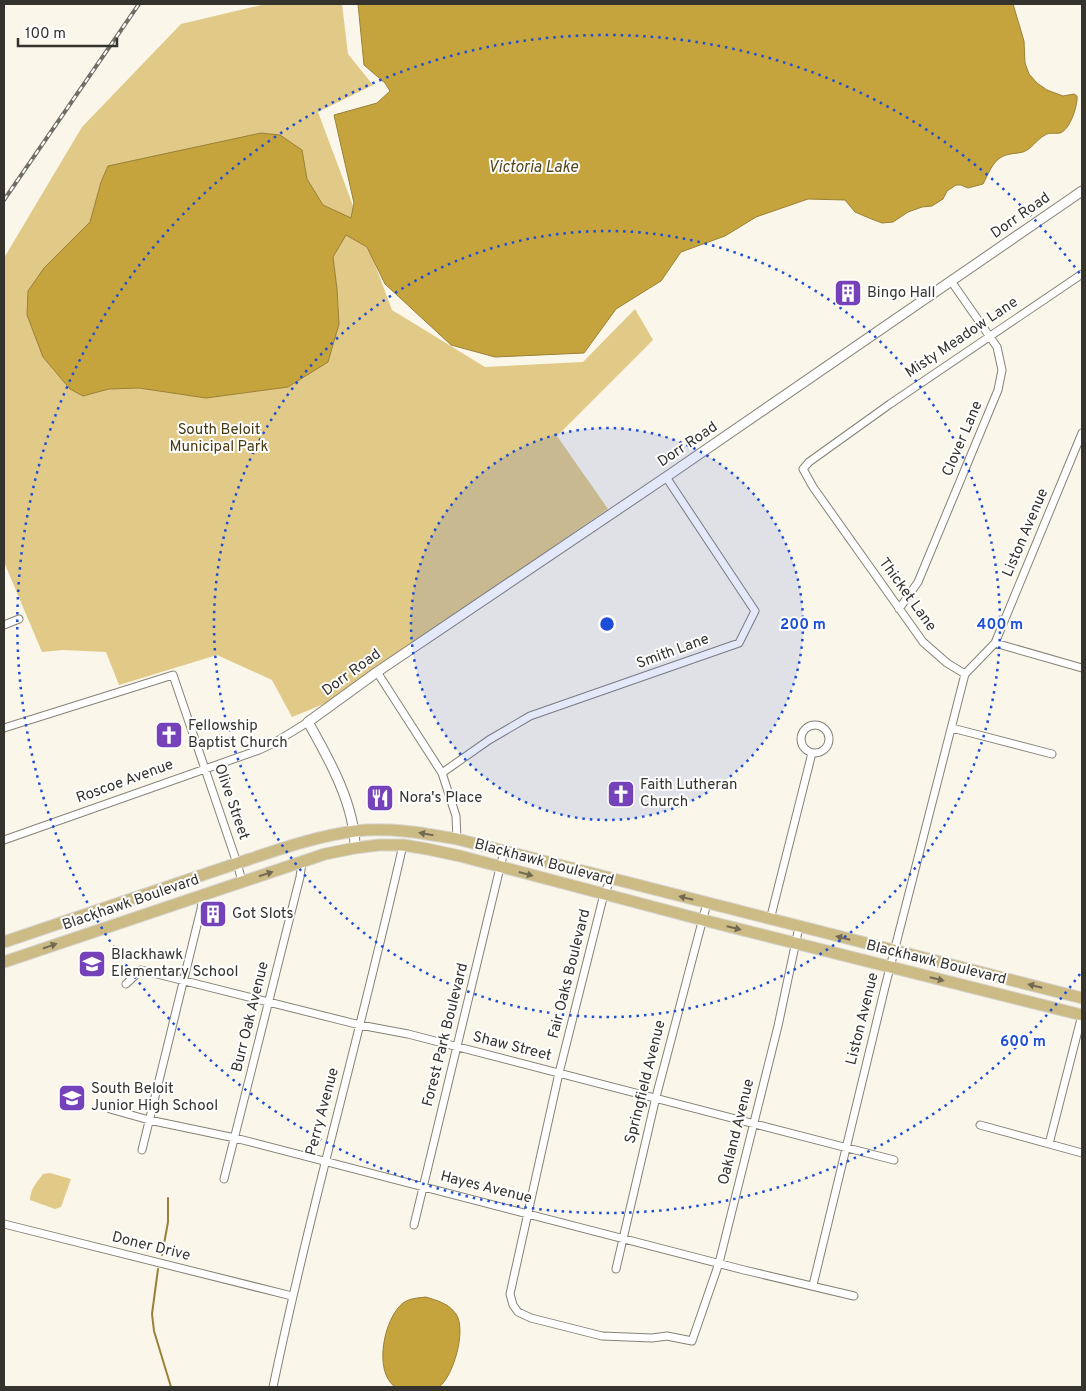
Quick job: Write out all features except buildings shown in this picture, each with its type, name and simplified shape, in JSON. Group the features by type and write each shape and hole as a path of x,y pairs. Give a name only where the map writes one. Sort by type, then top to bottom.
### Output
{"main road":[{"name":"Blackhawk Boulevard","path":"4,942 310,840 355,831 388,829 457,839 799,928 1082,998"},
{"name":"Blackhawk Boulevard","path":"4,962 242,881 338,851 403,845 460,856 703,920 1082,1015"}],"street":[{"name":"Dorr Road","path":"308,722 377,672 666,477 1082,191"},
{"name":"Misty Meadow Lane","path":"859,426 1082,274"},
{"name":"Clover Lane","path":"899,608 918,582 998,390 1002,370 997,348 950,281"},
{"name":"Thicket Lane","path":"859,426 809,462 803,469 813,487 923,642 947,663 965,674"},
{"name":"Liston Avenue","path":"994,643 1082,433"},
{"name":"Smith Lane","path":"442,773 489,740 530,716 740,643 755,611 666,477"},
{"path":"4,625 19,620"},
{"path":"965,674 994,643 1082,668"},
{"path":"377,672 442,773 456,816 457,839"},
{"name":"Liston Avenue","path":"813,1285 890,967 965,674"},
{"name":"Olive Street","path":"4,728 173,675 242,881"},
{"path":"308,722 330,761 351,814 355,831 355,848"},
{"name":"Roscoe Avenue","path":"4,840 274,743 308,722"},
{"path":"952,728 1052,754"},
{"path":"770,920 812,753"},
{"name":"Perry Avenue","path":"273,1387 292,1296 324,1162 360,1025 403,845"},
{"name":"Forest Park Boulevard","path":"414,1225 504,852"},
{"name":"Burr Oak Avenue","path":"224,1179 300,877 302,862"},
{"name":"Fair Oaks Boulevard","path":"611,879 604,894 559,1073 510,1294 513,1305 518,1312 530,1318 602,1336 652,1338 667,1336 692,1341"},
{"path":"142,1150 202,909 203,894"},
{"name":"Springfield Avenue","path":"616,1269 656,1097 707,903"},
{"name":"Oakland Avenue","path":"692,1341 719,1263 752,1124 778,1026 799,928"},
{"name":"Shaw Street","path":"126,984 141,970 360,1025 408,1034 894,1160"},
{"path":"1049,1144 1082,1015"},
{"name":"Hayes Avenue","path":"110,1109 149,1120 235,1138 854,1296"},
{"path":"980,1125 1082,1153"},
{"name":"Doner Drive","path":"4,1224 292,1296"}],"green space":[{"name":"South Beloit Municipal Park","path":"266,4 342,4 348,54 373,85 318,112 392,310 485,367 583,362 635,309 653,340 557,436 608,509 331,701 292,717 272,680 217,655 119,685 106,652 63,650 42,652 4,562 4,258 82,127 181,24"},
{"path":"50,1173 71,1179 61,1207 55,1209 30,1200 31,1192 36,1183 43,1174"}],"water":[{"name":"Victoria Lake","path":"358,4 1013,4 1024,41 1025,63 1029,74 1047,90 1063,96 1074,94 1077,96 1077,100 1073,117 1064,131 1047,134 1026,151 1003,156 992,166 983,184 968,188 956,185 947,191 943,199 932,206 908,212 893,222 882,223 855,212 845,200 808,199 756,217 725,236 681,252 661,281 616,309 584,353 495,357 451,345 385,284 367,247 346,235 333,257 339,324 328,362 288,387 206,398 139,388 109,389 83,396 70,389 43,357 27,315 28,291 44,268 90,222 101,182 108,166 261,133 280,135 302,150 307,179 323,205 351,218 354,203 334,115 377,103 390,91 385,83 364,65"},
{"path":"426,1297 439,1301 456,1314 460,1331 457,1353 449,1374 439,1387 395,1387 388,1379 384,1369 383,1357 386,1332 396,1310 403,1303 411,1299"}],"waterway":[{"path":"162,1255 168,1222 168,1198"},
{"path":"158,1269 152,1314 154,1331 171,1387"}],"railway":[{"path":"4,200 139,4"}],"place":[{"name":"Bingo Hall","path":"848,293"},
{"name":"Fellowship Baptist Church","path":"169,735"},
{"name":"Faith Lutheran Church","path":"621,794"},
{"name":"Nora's Place","path":"380,798"},
{"name":"Got Slots","path":"213,914"},
{"name":"Blackhawk Elementary School","path":"92,964"},
{"name":"South Beloit Junior High School","path":"72,1098"}]}
